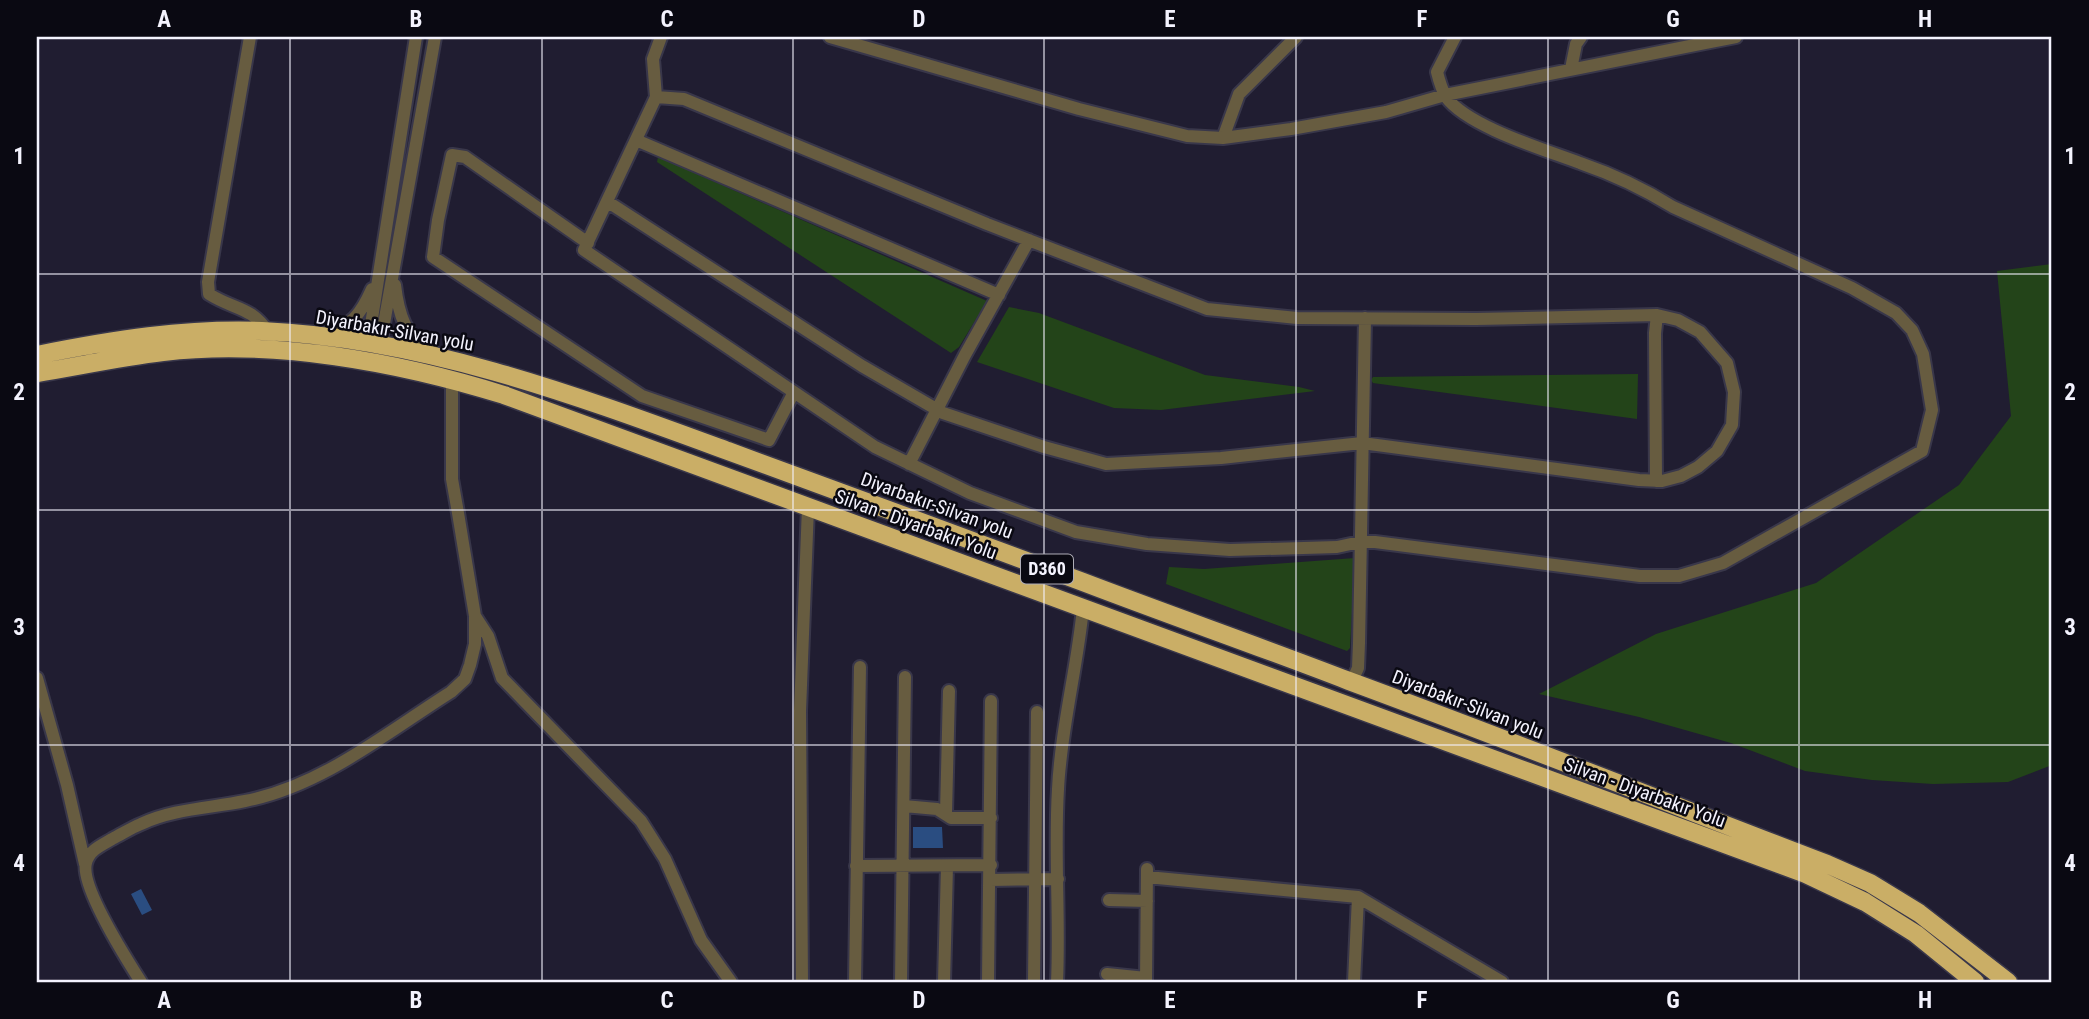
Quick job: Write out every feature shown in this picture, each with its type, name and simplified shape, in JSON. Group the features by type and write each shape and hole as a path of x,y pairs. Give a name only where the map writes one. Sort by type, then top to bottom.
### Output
{"highway":[{"name":"Diyarbakır-Silvan yolu","path":"37,355 113,339 175,332 268,332 320,336 469,363 675,431 1352,681 1827,864 1870,883 1919,914 2008,982"},
{"name":"Silvan - Diyarbakır Yolu","path":"37,373 164,352 254,349 350,359 453,379 527,403 1806,874 1865,902 1916,934 1975,982"}],"street":[{"path":"250,37 208,282 209,294 259,318 268,332"},
{"path":"374,345 380,270 416,37"},
{"path":"374,345 394,274 435,37"},
{"path":"660,37 653,59 656,97 584,250 875,447 970,494 1076,532 1147,544 1230,550 1337,547 1360,542 1626,575 1679,576 1723,563 1922,451 1932,410 1923,354 1912,330 1896,313 1852,288 1672,207 1648,191 1583,163 1536,148 1478,121 1453,104 1445,95 1437,72 1455,37"},
{"path":"830,37 1079,109 1187,136 1223,138 1387,112 1445,95 1706,40 1736,37"},
{"path":"1223,138 1239,94 1296,37"},
{"path":"1571,69 1576,44 1581,37"},
{"path":"608,202 862,366 937,409 1044,447 1106,464 1221,458 1362,443 1656,481 1681,476 1698,467 1717,452 1732,425 1734,392 1727,363 1700,332 1678,320 1657,315 1284,317 1207,309 1029,240 684,99 656,97"},
{"path":"636,140 999,295"},
{"path":"588,243 465,157 452,155 433,257 642,396 769,440 794,392"},
{"path":"909,464 1029,240"},
{"path":"320,336 352,322 364,308 380,270"},
{"path":"394,274 397,299 410,334 420,345 469,363"},
{"path":"1656,481 1657,315"},
{"path":"1352,681 1358,668 1365,318"},
{"path":"85,865 89,855 97,848 142,822 247,801 289,789 325,772 451,692 465,680 475,644 475,616 452,479 453,379"},
{"path":"802,982 800,710 808,506"},
{"path":"1057,982 1058,792 1061,743 1079,651 1083,608"},
{"path":"475,616 488,636 502,678 640,821 666,859 701,940 731,982"},
{"path":"855,982 860,667"},
{"path":"901,982 905,677"},
{"path":"37,678 67,785 85,865 85,878 115,940 141,982"},
{"path":"946,813 949,691"},
{"path":"988,982 991,701"},
{"path":"1034,982 1037,712"},
{"path":"904,806 937,809 951,818 991,818"},
{"path":"856,866 990,865"},
{"path":"944,982 947,866"},
{"path":"1107,975 1146,980 1147,873 1358,897 1502,982"},
{"path":"990,880 1058,879"},
{"path":"1354,982 1358,897"},
{"path":"1109,900 1146,901"}],"green space":[{"path":"658,157 987,301 959,347 951,353 657,162"},
{"path":"2052,264 2052,765 2008,782 1933,784 1872,780 1805,771 1731,743 1639,717 1539,694 1656,634 1816,583 1959,485 2011,416 1997,271"},
{"path":"1009,307 1039,313 1205,375 1315,391 1161,410 1114,408 977,362"},
{"path":"1638,374 1637,419 1373,383 1371,380 1373,377"},
{"path":"1355,558 1350,648 1347,651 1166,584 1169,567 1204,569"}],"water":[{"path":"913,827 942,827 943,848 913,848"},
{"path":"141,889 152,910 142,915 131,894"}]}
